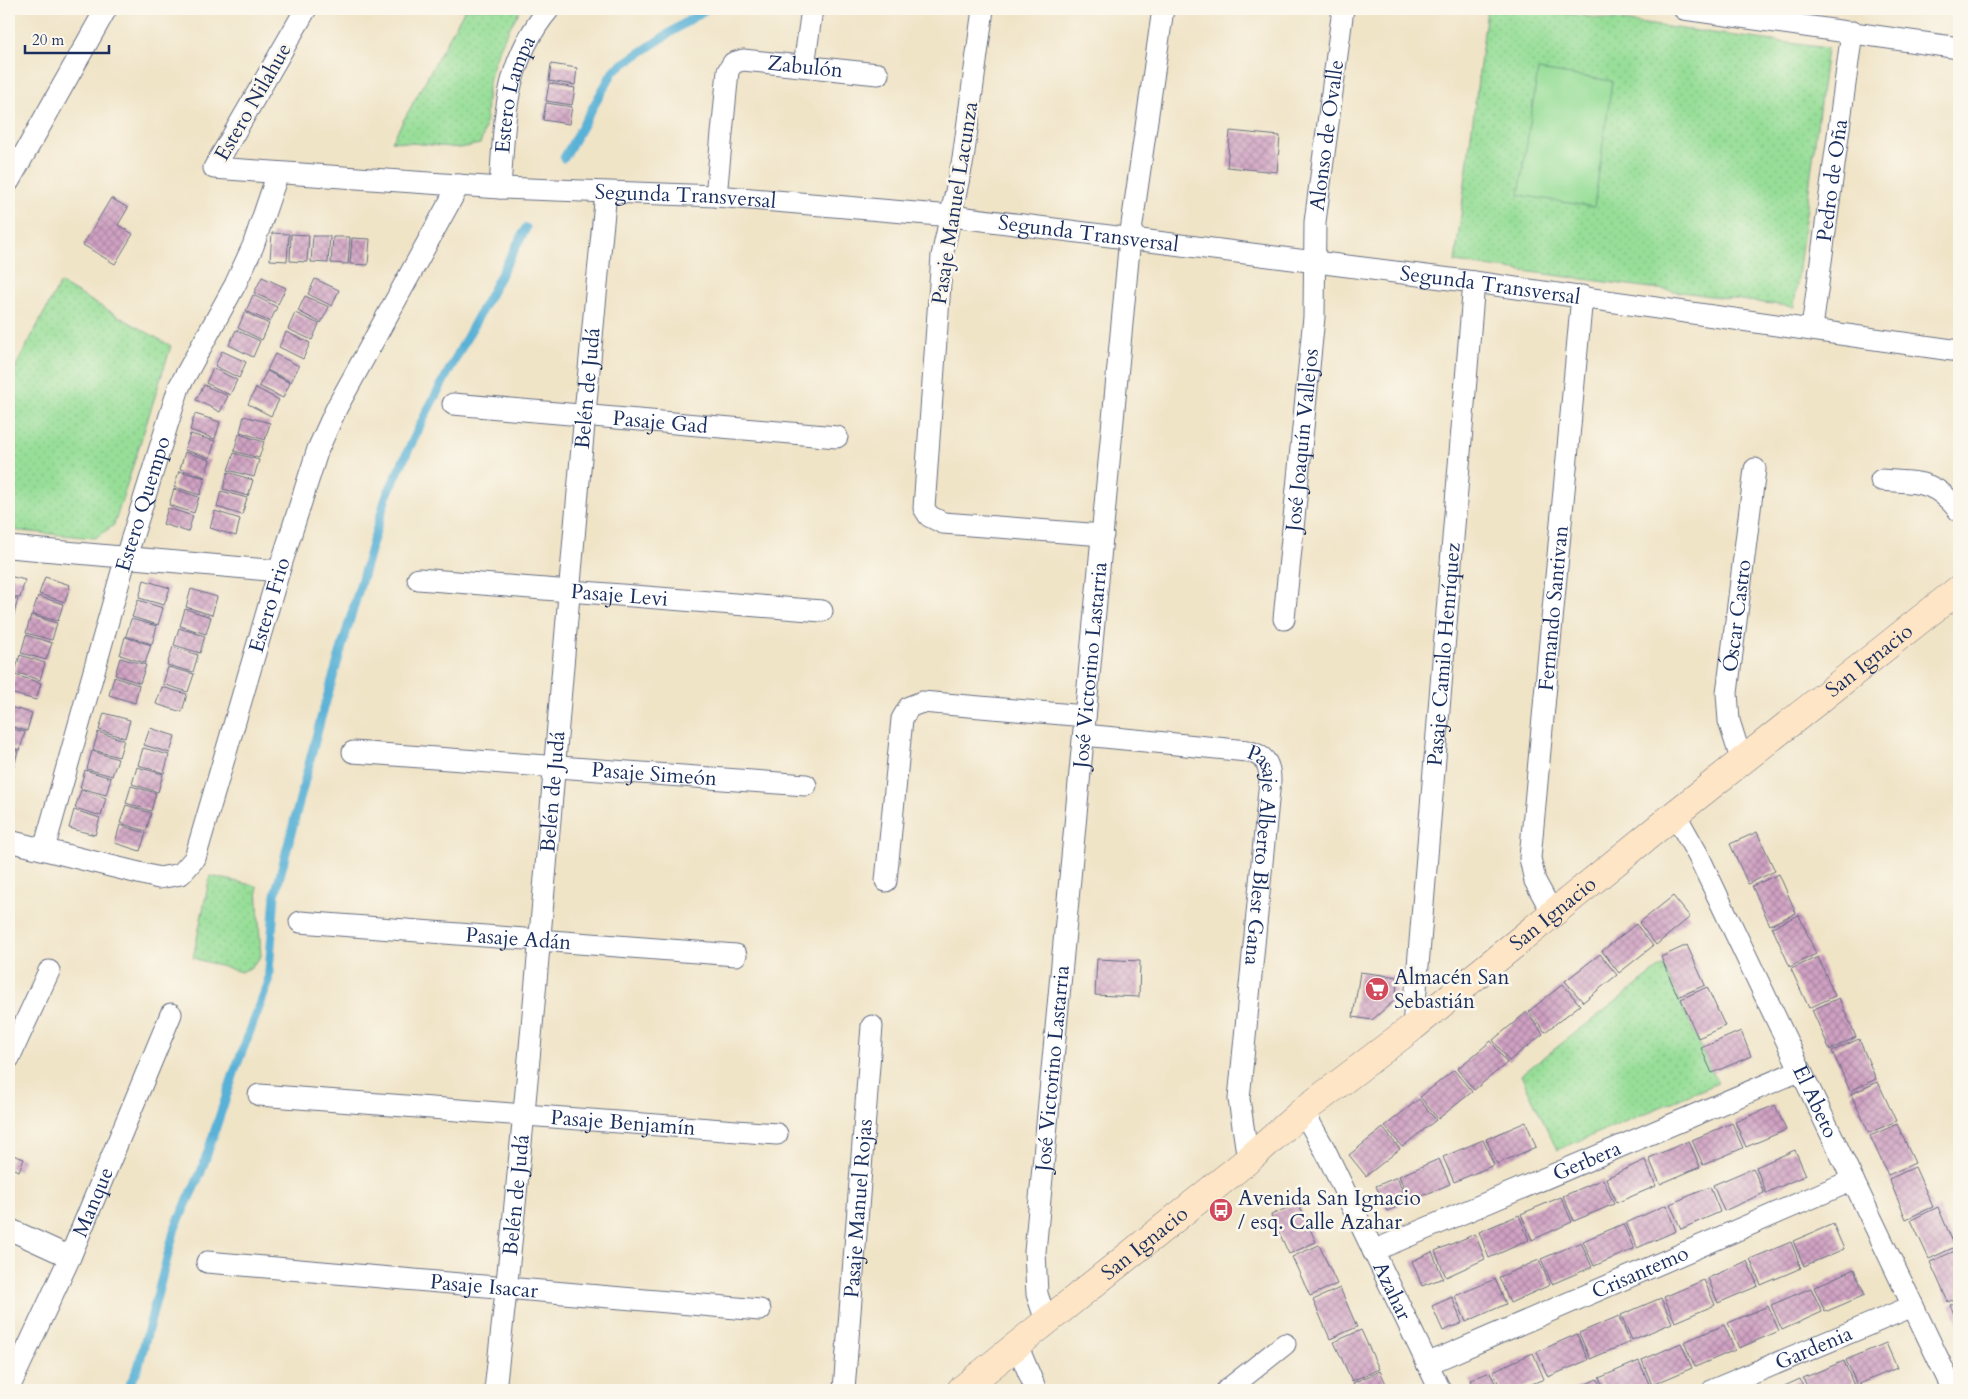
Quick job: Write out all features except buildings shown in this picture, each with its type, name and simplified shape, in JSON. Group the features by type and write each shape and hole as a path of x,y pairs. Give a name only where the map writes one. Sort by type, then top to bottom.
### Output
{"main road":[{"name":"San Ignacio","path":"961,1390 1248,1160 1303,1112 1413,1027 1675,814 1959,589"}],"street":[{"path":"9,181 106,9"},
{"name":"Estero Nilahue","path":"214,168 306,9"},
{"name":"Estero Lampa","path":"500,188 508,88 526,40 549,9"},
{"path":"804,66 812,9"},
{"name":"Pasaje Manuel Lacunza","path":"983,9 963,159 942,256 923,499 924,508 929,516 943,522 1102,535"},
{"name":"José Victorino Lastarria","path":"1046,1322 1037,1294 1035,1252 1130,238 1163,9"},
{"name":"Alonso de Ovalle","path":"1315,261 1315,222 1343,9"},
{"path":"1684,9 1959,48"},
{"name":"Pedro de Oña","path":"1812,328 1852,32"},
{"name":"Zabulón","path":"716,196 728,71 733,63 743,60 878,74"},
{"name":"Segunda Transversal","path":"214,168 500,188 716,196 951,216 1582,296 1812,328 1959,351"},
{"name":"Estero Quempo","path":"44,849 126,557 178,387 235,285 253,246 278,172"},
{"name":"Estero Frio","path":"9,840 159,878 181,874 195,858 279,571 325,432 460,185"},
{"name":"Belén de Judá","path":"495,1390 507,1288 540,940 583,416 606,193"},
{"name":"José Joaquín Vallejos","path":"1284,619 1314,317 1315,261"},
{"name":"Pasaje Camilo Henríquez","path":"1413,1027 1474,282"},
{"name":"Fernando Santivan","path":"1553,914 1535,881 1530,858 1582,296"},
{"name":"Pasaje Gad","path":"453,404 837,437"},
{"name":"Óscar Castro","path":"1742,762 1729,721 1727,693 1756,469"},
{"path":"1881,480 1932,486 1949,498 1959,511"},
{"path":"9,547 279,571"},
{"name":"Pasaje Levi","path":"418,579 822,611"},
{"path":"886,881 902,719 909,707 922,702 1085,726"},
{"name":"Pasaje Alberto Blest Gana","path":"1085,726 1247,751 1258,754 1269,766 1270,780 1239,1099 1248,1160"},
{"name":"Pasaje Simeón","path":"353,752 806,785"},
{"name":"El Abeto","path":"1675,814 1698,855 1953,1390"},
{"name":"Pasaje Adán","path":"300,922 736,955"},
{"path":"9,1058 49,971"},
{"name":"Manque","path":"9,1388 70,1257 171,1014"},
{"name":"Pasaje Manuel Rojas","path":"844,1390 872,1026"},
{"name":"Gerbera","path":"1373,1251 1801,1070"},
{"name":"Pasaje Benjamín","path":"259,1095 777,1134"},
{"name":"Azahar","path":"1303,1112 1325,1150 1440,1390"},
{"name":"Crisantemo","path":"1427,1364 1853,1180"},
{"path":"9,1229 70,1257"},
{"name":"Pasaje Isacar","path":"207,1262 760,1310"},
{"name":"Gardenia","path":"1713,1390 1913,1306"},
{"path":"1227,1390 1285,1344"},
{"path":"1017,1345 1036,1390"}],"green space":[{"path":"465,9 521,9 510,26 494,63 488,91 485,128 480,144 460,148 392,141"},
{"path":"1487,9 1530,9 1827,48 1794,307 1455,262"},
{"path":"1538,70 1612,81 1594,207 1519,195"},
{"path":"60,283 171,346 114,525 95,538 9,530 9,379"},
{"path":"210,876 257,886 261,957 250,968 241,972 193,958"},
{"path":"1663,965 1718,1083 1557,1150 1521,1075"}],"waterway":[{"path":"564,158 614,70 706,9"},
{"path":"127,1390 138,1368 175,1228 201,1172 235,1070 268,984 275,895 321,718 386,497 425,415 526,228"}],"place":[{"name":"Almacén San Sebastián","path":"1377,989"},
{"name":"Avenida San Ignacio / esq. Calle Azahar","path":"1221,1210"}]}
